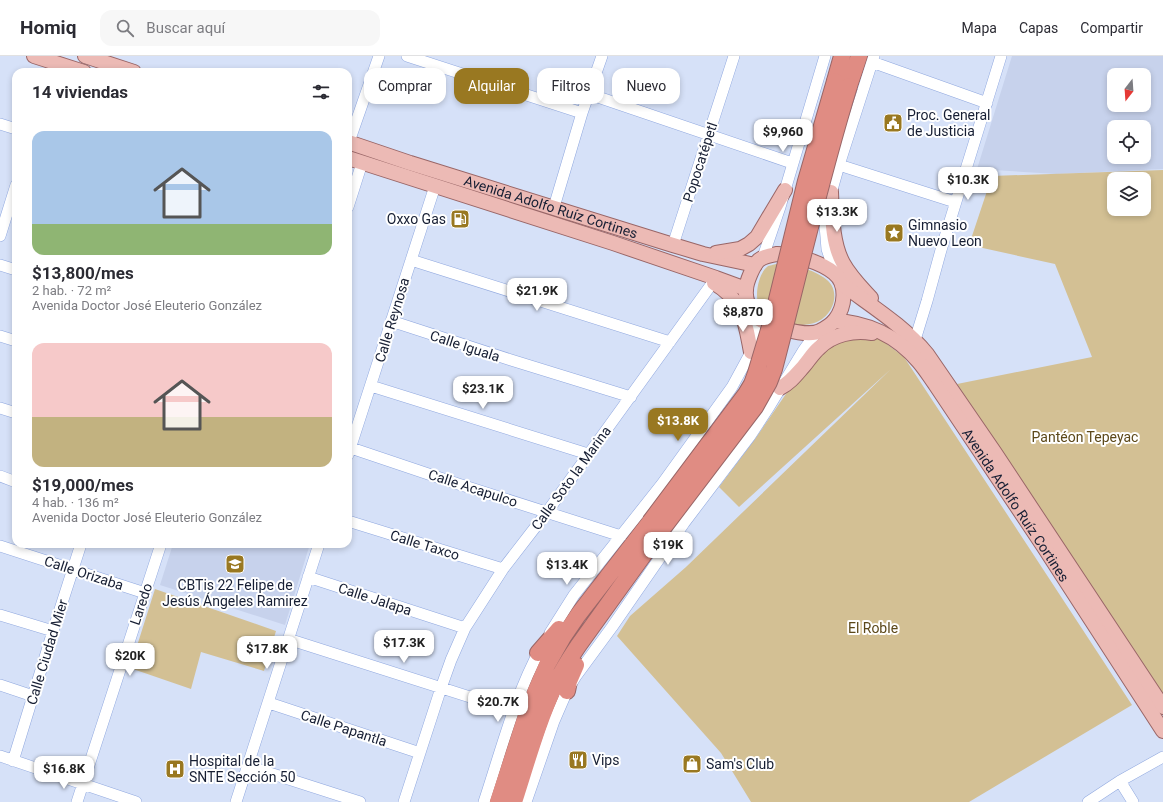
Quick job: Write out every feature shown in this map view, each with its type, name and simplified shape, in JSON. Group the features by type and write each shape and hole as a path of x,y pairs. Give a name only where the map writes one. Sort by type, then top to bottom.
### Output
{"highway":[{"path":"514,802 540,724 556,682 655,527 725,422 746,394 754,378 772,320 806,182 842,83 842,56"},
{"path":"842,83 868,58"},
{"path":"498,802 529,707 541,677 558,646 578,615 655,527"},
{"path":"538,653 564,623 578,615"},
{"path":"567,691 568,681 580,657 590,644 595,632 596,621"}],"main road":[{"path":"34,56 56,68"},
{"path":"85,56 122,68"},
{"name":"Avenida Adolfo Ruíz Cortines","path":"352,143 410,163 703,254 759,261"},
{"name":"Avenida Adolfo Ruíz Cortines","path":"352,159 693,270 715,280"},
{"path":"703,254 740,250 749,244 757,237 785,190"},
{"path":"831,192 833,226 836,245 843,263 888,318"},
{"path":"777,254 785,254 811,261 838,279 844,294 840,312 834,321 816,333 807,333 779,328 754,315 748,303 746,289 759,261 777,254"},
{"name":"Avenida Adolfo Ruíz Cortines","path":"838,279 915,340 941,374 995,453 1163,708"},
{"path":"715,280 746,289"},
{"path":"715,280 730,294 741,310 747,330 749,355"},
{"name":"Avenida Adolfo Ruíz Cortines","path":"834,321 846,321 865,325 886,334 907,350 918,361 1044,547 1163,731"},
{"path":"780,388 791,381 820,347 832,339 854,332 886,334"}],"street":[{"path":"352,133 379,56"},
{"path":"407,56 582,113"},
{"path":"598,68 602,56"},
{"name":"Popocatépetl","path":"673,245 734,56"},
{"path":"759,261 780,207 825,56"},
{"path":"915,340 955,202 1002,56"},
{"path":"838,279 827,249 825,225 826,211 868,58 987,103"},
{"path":"604,99 792,163"},
{"path":"554,207 585,104"},
{"path":"0,124 12,128"},
{"path":"352,194 362,162"},
{"path":"839,165 955,202"},
{"name":"Calle Reynosa","path":"352,441 435,186"},
{"path":"0,236 12,206"},
{"path":"780,207 787,224 801,230 807,230 815,227 826,211"},
{"path":"411,260 670,342"},
{"path":"0,265 12,269"},
{"name":"Calle Soto la Marina","path":"404,802 441,688 465,628 502,569 547,512 715,280"},
{"path":"484,802 514,711 538,653 574,595 662,484 723,400 739,375 749,355 755,336 754,315"},
{"name":"Calle Iguala","path":"391,322 631,397"},
{"path":"526,802 554,721 567,691 576,676 684,523 750,436 803,351 816,333"},
{"path":"0,336 12,340"},
{"path":"749,355 759,356 779,363 788,376"},
{"path":"371,386 588,454"},
{"path":"0,408 12,412"},
{"name":"Calle Acapulco","path":"352,451 621,536"},
{"path":"0,476 12,480"},
{"name":"Calle Taxco","path":"352,522 502,569"},
{"name":"Calle Orizaba","path":"0,546 145,593"},
{"name":"Calle Ciudad Mier","path":"13,760 80,548"},
{"name":"Laredo","path":"77,802 159,548"},
{"path":"236,802 318,548"},
{"name":"Calle Jalapa","path":"308,577 465,628"},
{"path":"0,615 53,631"},
{"path":"288,639 514,711"},
{"path":"0,685 33,696"},
{"name":"Calle Papantla","path":"268,703 420,753"},
{"path":"0,756 136,802"},
{"path":"1088,802 1120,781 1163,757"},
{"path":"248,766 360,802"},
{"path":"1120,781 1132,802"}],"shaded area":[{"path":"1012,56 1163,56 1163,169 1056,174 977,169"},
{"name":"CBTis 22 Felipe de Jesús Ángeles Ramirez","path":"172,548 309,548 285,625 160,585"}],"green space":[{"name":"Pantéon Tepeyac","path":"1163,170 1163,694 957,384 1092,357 1055,264 969,245 992,176"},
{"path":"776,264 807,269 823,277 830,283 833,289 833,304 830,311 818,322 796,325 775,318 761,309 757,300 757,294 761,275 767,267"},
{"name":"El Roble","path":"837,338 879,338 904,357 1132,705 969,802 751,802 721,753 617,636 630,616 686,567 891,369 739,507 719,487 755,439 819,346"},
{"path":"155,589 276,631 264,671 201,652 191,689 130,668"}],"place":[{"name":"Proc. General de Justicia","path":"893,123"},
{"name":"Oxxo Gas","path":"460,219"},
{"name":"Gimnasio Nuevo Leon","path":"894,233"},
{"name":"CBTis 22 Felipe de Jesús Ángeles Ramirez","path":"235,564"},
{"name":"Vips","path":"578,760"},
{"name":"Sam's Club","path":"692,764"},
{"name":"Hospital de la SNTE Sección 50","path":"175,769"}]}
